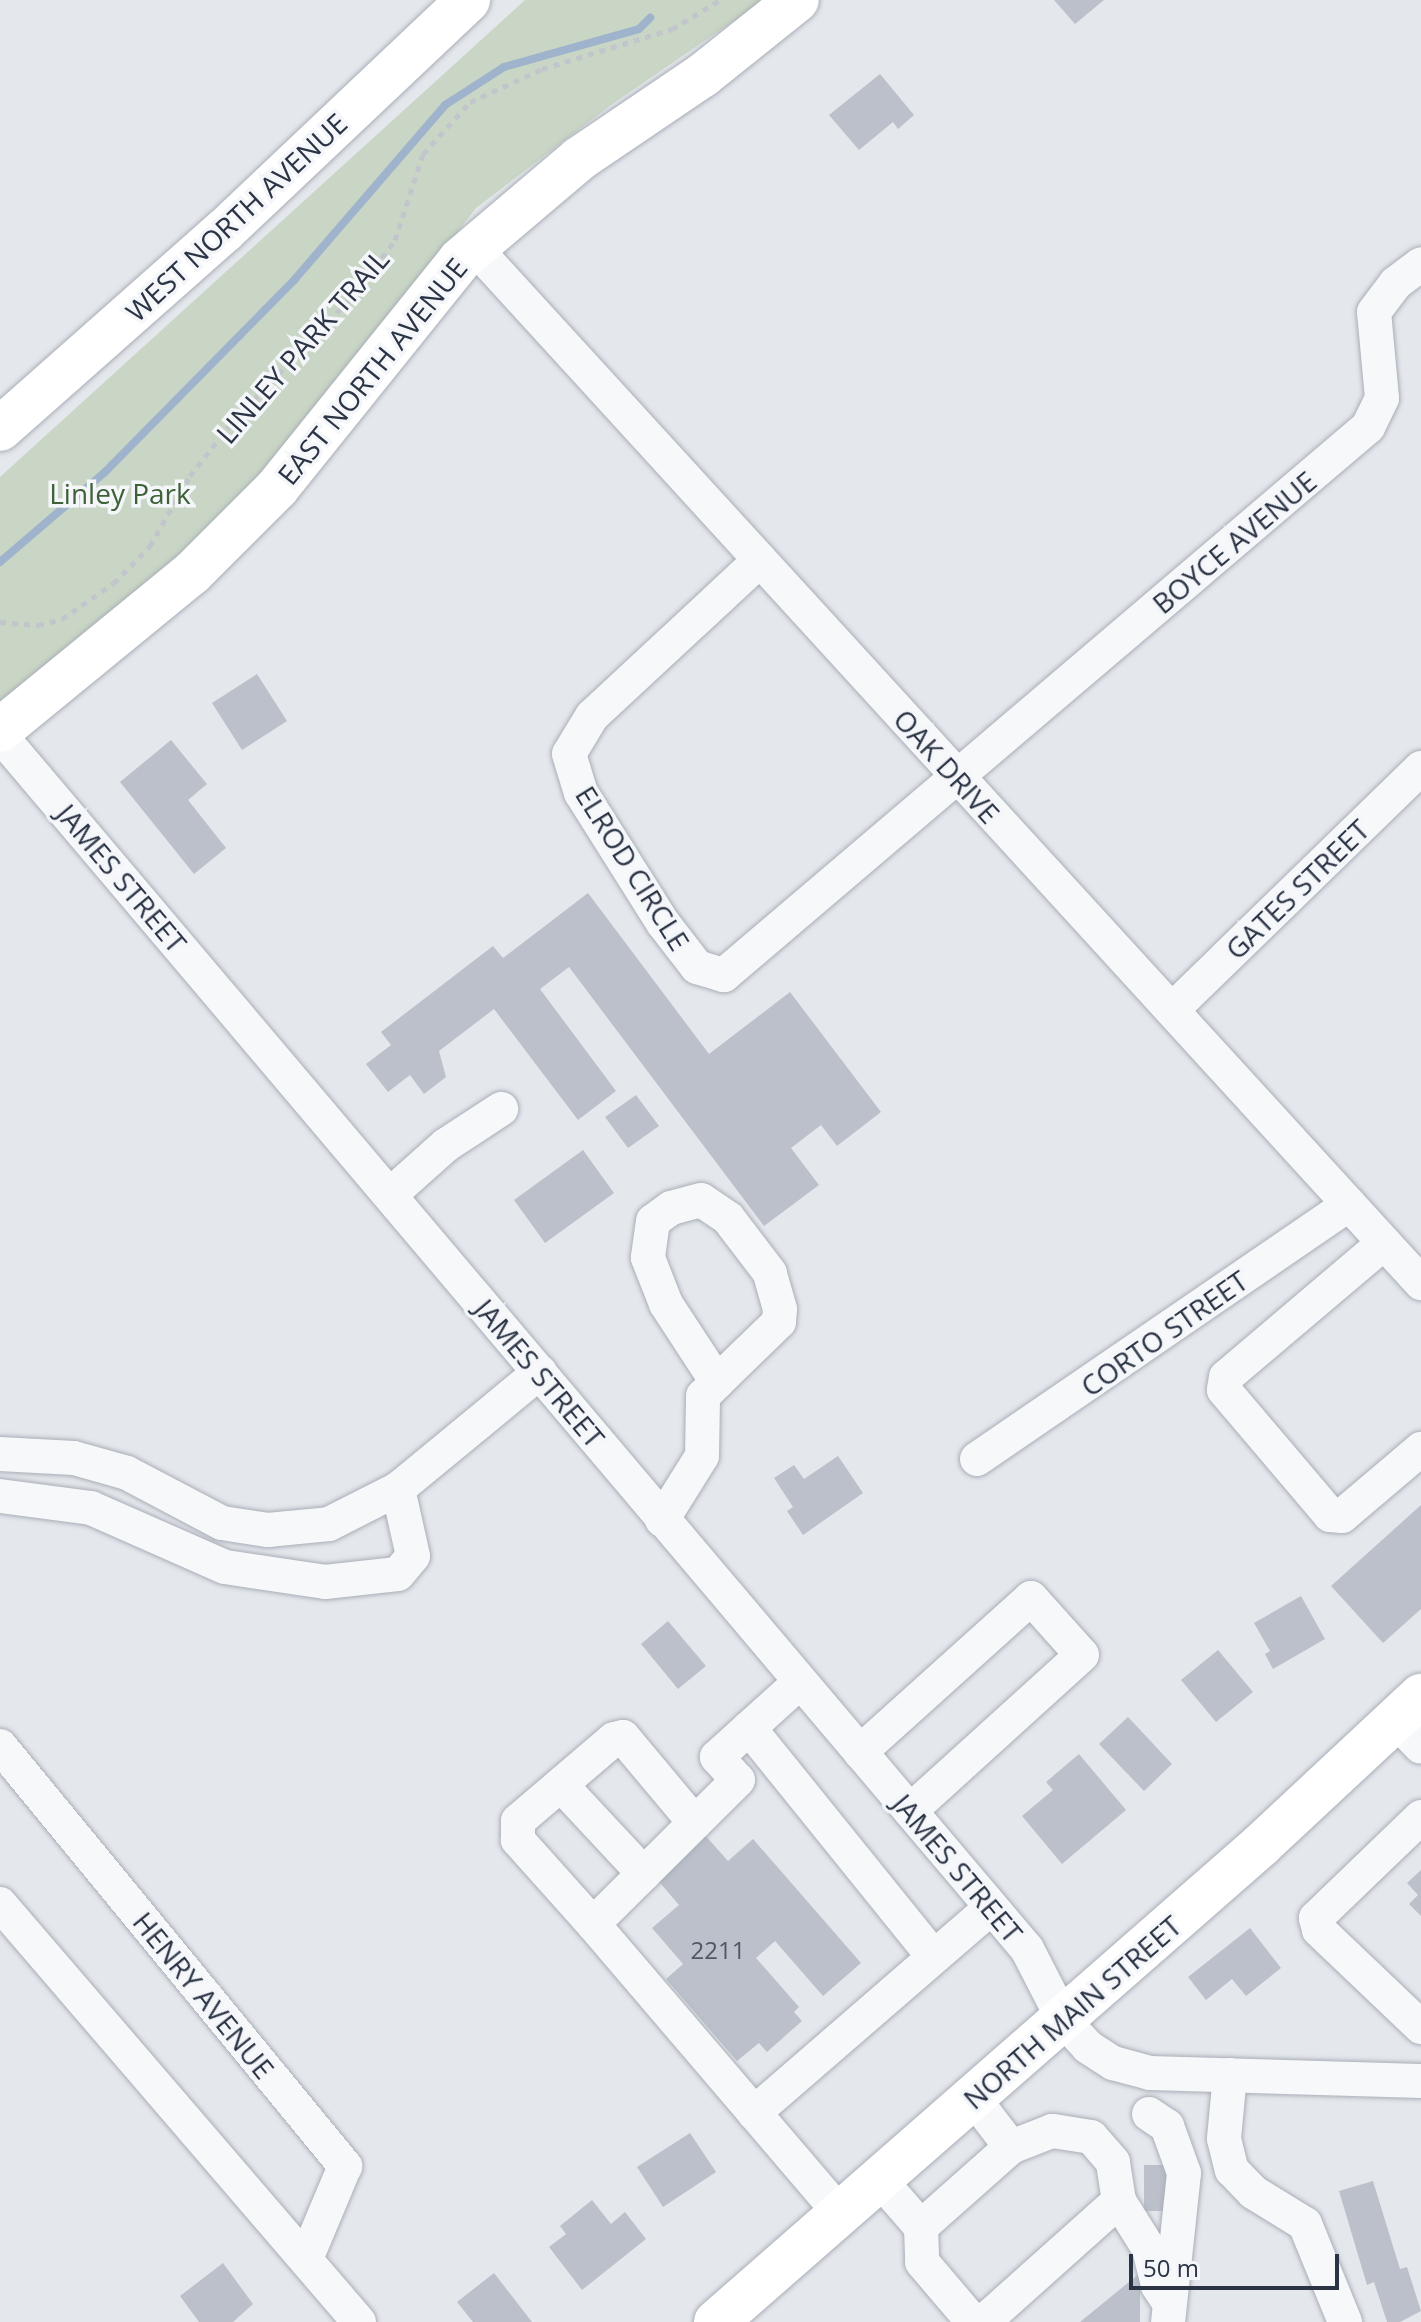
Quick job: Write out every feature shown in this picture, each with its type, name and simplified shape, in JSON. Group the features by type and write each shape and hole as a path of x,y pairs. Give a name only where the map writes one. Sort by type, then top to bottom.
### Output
{"main road":[{"name":"WEST NORTH AVENUE","path":"0,429 224,231 468,0"},
{"name":"EAST NORTH AVENUE","path":"0,733 192,573 277,488 474,247 579,159 703,75 797,0"},
{"name":"NORTH MAIN STREET","path":"718,2321 1412,1721"}],"street":[{"name":"OAK DRIVE","path":"474,247 1421,1283"},
{"name":"BOYCE AVENUE","path":"958,778 1368,427 1382,398 1374,312 1396,283 1421,264"},
{"name":"ELROD CIRCLE","path":"760,560 592,716 569,754 581,793 697,967 724,975 958,778"},
{"name":"JAMES STREET","path":"0,733 1027,1949 1064,2021 1097,2053 1144,2072"},
{"name":"GATES STREET","path":"1172,1010 1421,768"},
{"path":"391,1194 446,1145 501,1109"},
{"path":"662,1520 702,1456 703,1396 779,1322 780,1309 770,1273 728,1218 701,1200 671,1208 653,1221 648,1258 666,1304 717,1382"},
{"name":"CORTO STREET","path":"977,1459 1349,1204"},
{"path":"1384,1243 1226,1377 1224,1390 1330,1515 1342,1516 1421,1449"},
{"path":"0,1454 74,1458 127,1473 222,1523 268,1530 329,1524 398,1489 540,1372"},
{"path":"0,1496 91,1508 225,1567 325,1582 398,1574 413,1556 398,1489"},
{"path":"860,1752 1031,1598 1082,1655 910,1811"},
{"path":"593,1924 738,1780 717,1757 800,1682"},
{"path":"749,1728 934,1957"},
{"path":"695,1823 623,1737 614,1739 518,1821 518,1840 841,2214"},
{"name":"HENRY AVENUE","path":"0,1746 345,2166 306,2259"},
{"path":"562,1786 644,1874"},
{"path":"1421,1817 1316,1918 1319,1930 1421,2027"},
{"path":"0,1904 359,2322"},
{"path":"754,2113 991,1908"},
{"path":"1113,2162 1149,2114 1144,2072 1421,2081"},
{"path":"1230,2075 1224,2139 1232,2170 1253,2192 1305,2224 1316,2241 1345,2322"},
{"path":"974,2099 1011,2147"},
{"path":"1149,2114 1167,2126 1184,2173 1169,2313"},
{"path":"921,2227 1011,2147 1052,2131 1091,2137 1113,2162 1119,2201 1149,2249 1158,2286 1169,2313"},
{"path":"880,2180 921,2227 922,2262 973,2322 989,2320 1119,2201"}],"path":[{"name":"LINLEY PARK TRAIL","path":"0,622 38,625 62,619 114,583 150,546 190,476 229,426 353,296 395,240 423,154 470,102 542,69 672,29 720,0"}],"green space":[{"name":"Linley Park","path":"525,0 764,0 611,105 476,208 262,486 0,713 0,477"}],"building":[{"path":"1054,0 1104,0 1075,24"},
{"path":"880,74 914,115 898,129 893,122 859,150 829,115"},
{"path":"257,674 287,721 242,750 212,703"},
{"path":"171,740 207,784 188,800 226,848 194,874 120,782"},
{"path":"588,893 709,1054 790,992 881,1112 837,1146 821,1125 791,1148 819,1185 764,1226 569,967 540,989 616,1091 578,1120 494,1009 439,1051 446,1077 424,1094 410,1075 388,1092 366,1064 391,1045 381,1032 493,946 503,958"},
{"path":"636,1095 659,1126 628,1148 605,1117"},
{"path":"583,1150 614,1193 545,1243 514,1200"},
{"path":"838,1456 863,1493 803,1535 787,1511 793,1507 774,1478 794,1465 804,1479"},
{"path":"1421,1505 1421,1609 1383,1643 1331,1586"},
{"path":"1301,1596 1325,1639 1273,1669 1265,1654 1270,1651 1254,1623"},
{"path":"668,1621 706,1666 678,1689 641,1644"},
{"path":"1218,1650 1253,1692 1216,1722 1181,1680"},
{"path":"1128,1717 1172,1764 1144,1791 1099,1744"},
{"path":"1079,1754 1126,1810 1062,1864 1022,1816 1053,1790 1046,1782"},
{"path":"704,1834 728,1861 753,1839 861,1963 823,1996 775,1941 756,1958 799,2007 794,2012 802,2021 767,2052 759,2043 737,2061 666,1979 683,1964 652,1928 679,1905 655,1877"},
{"path":"1421,1870 1421,1916 1409,1904 1418,1895 1407,1883"},
{"path":"1250,1928 1281,1968 1246,1996 1232,1979 1206,2000 1188,1977"},
{"path":"690,2133 716,2172 663,2207 637,2167"},
{"path":"1144,2165 1174,2165 1174,2211 1144,2211"},
{"path":"1373,2181 1400,2269 1407,2267 1421,2311 1400,2322 1387,2322 1374,2282 1367,2285 1339,2191"},
{"path":"592,2200 611,2224 625,2212 646,2239 582,2290 549,2247 566,2234 560,2226"},
{"path":"223,2263 253,2304 233,2322 199,2322 180,2296"},
{"path":"494,2273 532,2322 473,2322 457,2302"},
{"path":"1140,2273 1140,2322 1080,2322"}],"waterway":[{"path":"0,562 105,472 295,279 445,105 504,67 639,29 650,18"}]}
